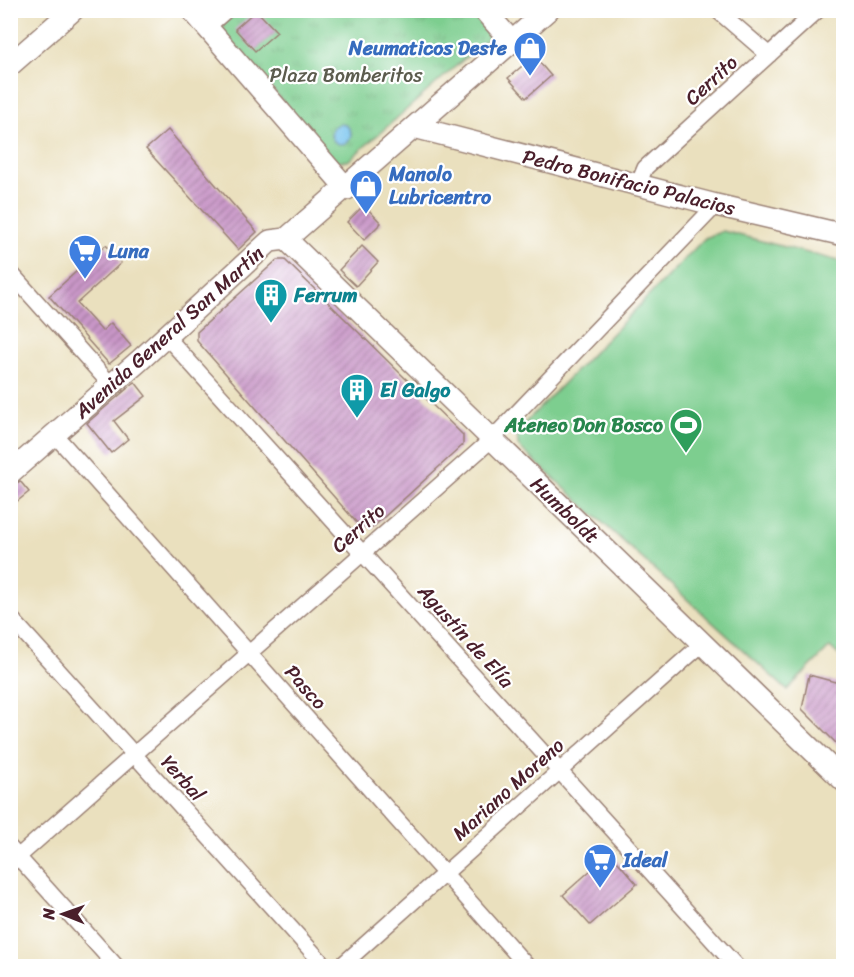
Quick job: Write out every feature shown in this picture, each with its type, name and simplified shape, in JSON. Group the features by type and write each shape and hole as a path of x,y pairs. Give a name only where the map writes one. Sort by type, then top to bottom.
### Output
{"street":[{"path":"10,65 73,10"},
{"path":"222,10 198,18 347,189"},
{"path":"484,10 512,42"},
{"name":"Avenida General San Martín","path":"10,473 270,241 286,239 347,189 548,10"},
{"path":"717,10 769,55"},
{"name":"Cerrito","path":"638,185 645,168 818,10"},
{"name":"Pedro Bonifacio Palacios","path":"414,127 716,205 842,233"},
{"name":"Cerrito","path":"13,857 134,755 491,440 716,205"},
{"name":"Humboldt","path":"286,239 843,781"},
{"path":"10,272 111,385"},
{"name":"Agustín de Elía","path":"165,335 735,966"},
{"name":"Pasco","path":"55,435 526,966"},
{"name":"Yerbal","path":"10,617 325,966"},
{"name":"Mariano Moreno","path":"340,966 703,643"},
{"path":"13,857 116,966"}],"green space":[{"name":"Plaza Bomberitos","path":"477,10 489,29 488,38 348,161 334,161 224,34 223,27 224,19 231,11"},
{"name":"Ateneo Don Bosco","path":"723,231 843,262 843,659 830,647 787,690 518,446 517,431 705,238"}],"water":[{"path":"341,124 348,127 351,134 348,141 341,144 334,141 331,134 334,127"}],"building":[{"path":"256,10 277,32 255,51 235,29"},
{"name":"Neumaticos Deste","path":"534,56 551,76 526,98 508,78"},
{"path":"168,130 257,232 238,250 146,149"},
{"path":"364,205 381,223 364,240 347,222"},
{"path":"106,245 121,263 77,303 102,331 111,323 131,346 109,364 49,296"},
{"path":"362,246 378,262 356,286 339,270"},
{"name":"El Galgo","path":"277,260 285,260 463,435 463,445 372,528 357,523 197,341 197,332"},
{"path":"135,382 146,396 114,421 128,439 111,453 87,423"},
{"path":"20,481 29,492 10,507 10,487"},
{"path":"809,675 843,684 843,732 840,747 802,709"},
{"name":"Ideal","path":"610,853 637,884 590,925 563,895"}],"place":[{"name":"Neumaticos Deste","path":"530,77"},
{"name":"Manolo Lubricentro","path":"366,215"},
{"name":"Luna","path":"85,280"},
{"name":"Ferrum","path":"271,324"},
{"name":"El Galgo","path":"357,419"},
{"name":"Ateneo Don Bosco","path":"686,454"},
{"name":"Ideal","path":"600,889"}]}
